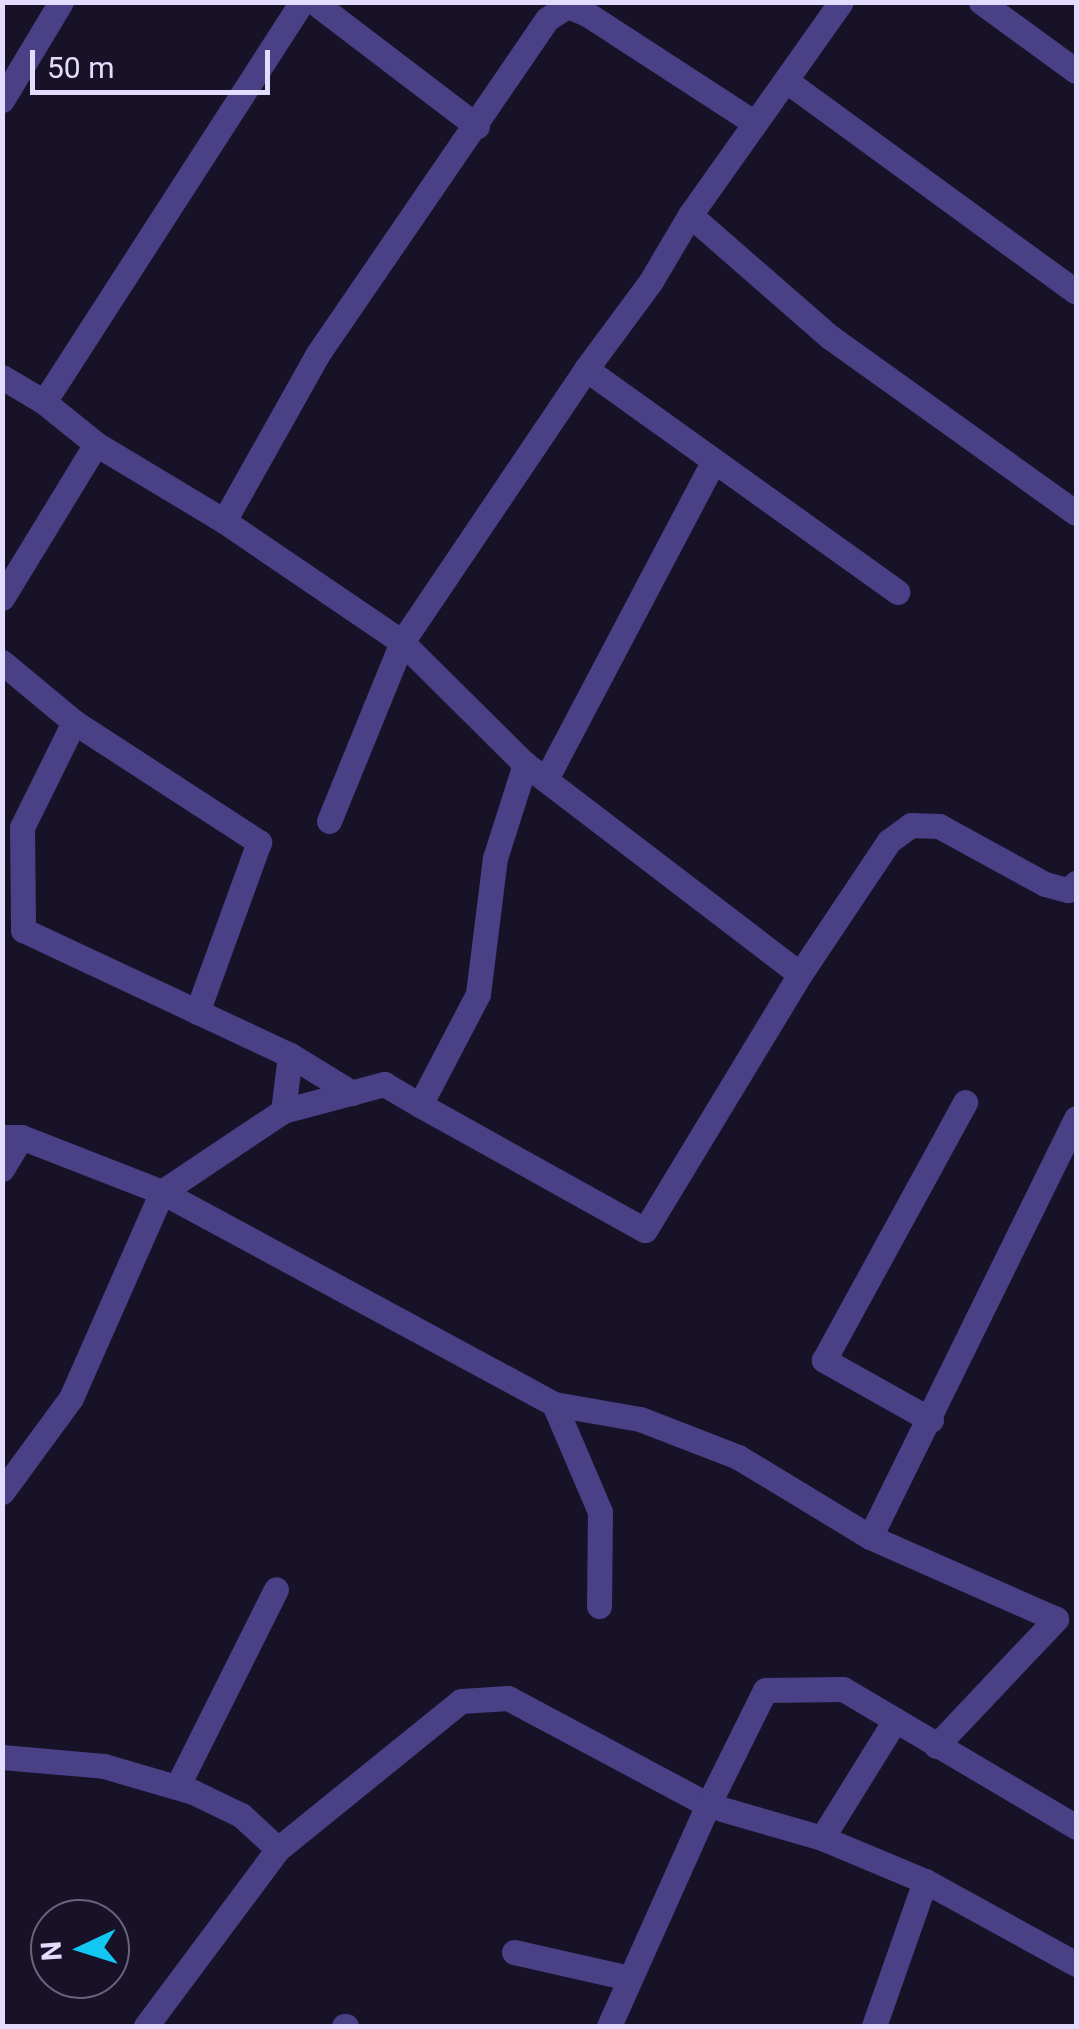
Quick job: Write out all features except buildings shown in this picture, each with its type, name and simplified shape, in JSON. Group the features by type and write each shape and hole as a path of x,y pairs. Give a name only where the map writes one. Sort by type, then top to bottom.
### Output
{"street":[{"path":"2,100 61,2"},
{"path":"44,402 302,2"},
{"path":"314,2 476,126"},
{"path":"330,821 402,642 586,369 651,280 690,216 841,2"},
{"path":"981,2 1076,71"},
{"path":"224,521 317,354 547,20 567,4 755,122"},
{"path":"788,82 1076,292"},
{"path":"690,216 830,337 1076,513"},
{"path":"586,369 897,592"},
{"path":"2,377 44,402 96,444 224,521 402,642 535,772 800,974"},
{"path":"2,598 96,444"},
{"path":"420,1106 478,994 495,858 535,772 713,462"},
{"path":"2,662 74,722 259,842 197,1012"},
{"path":"74,722 22,827 23,930 290,1056 352,1093"},
{"path":"2,1492 71,1398 162,1192 283,1111 384,1084 645,1230 800,974 889,842 911,825 939,826 1045,884 1074,889"},
{"path":"283,1111 290,1056"},
{"path":"931,1420 824,1360 966,1102"},
{"path":"870,1537 931,1420 1076,1118"},
{"path":"2,1169 12,1137 162,1192 554,1404 640,1420 738,1456 870,1537 1066,1625 936,1746"},
{"path":"554,1404 600,1512 598,1606"},
{"path":"177,1787 276,1589"},
{"path":"609,2026 764,1690 843,1689 1076,1828"},
{"path":"146,2026 278,1849 460,1701 508,1698 708,1806 822,1838 925,1881 1076,1964"},
{"path":"822,1838 894,1722"},
{"path":"2,1756 104,1766 177,1787 242,1815 278,1849"},
{"path":"874,2026 925,1881"},
{"path":"514,1952 629,1978"}]}
